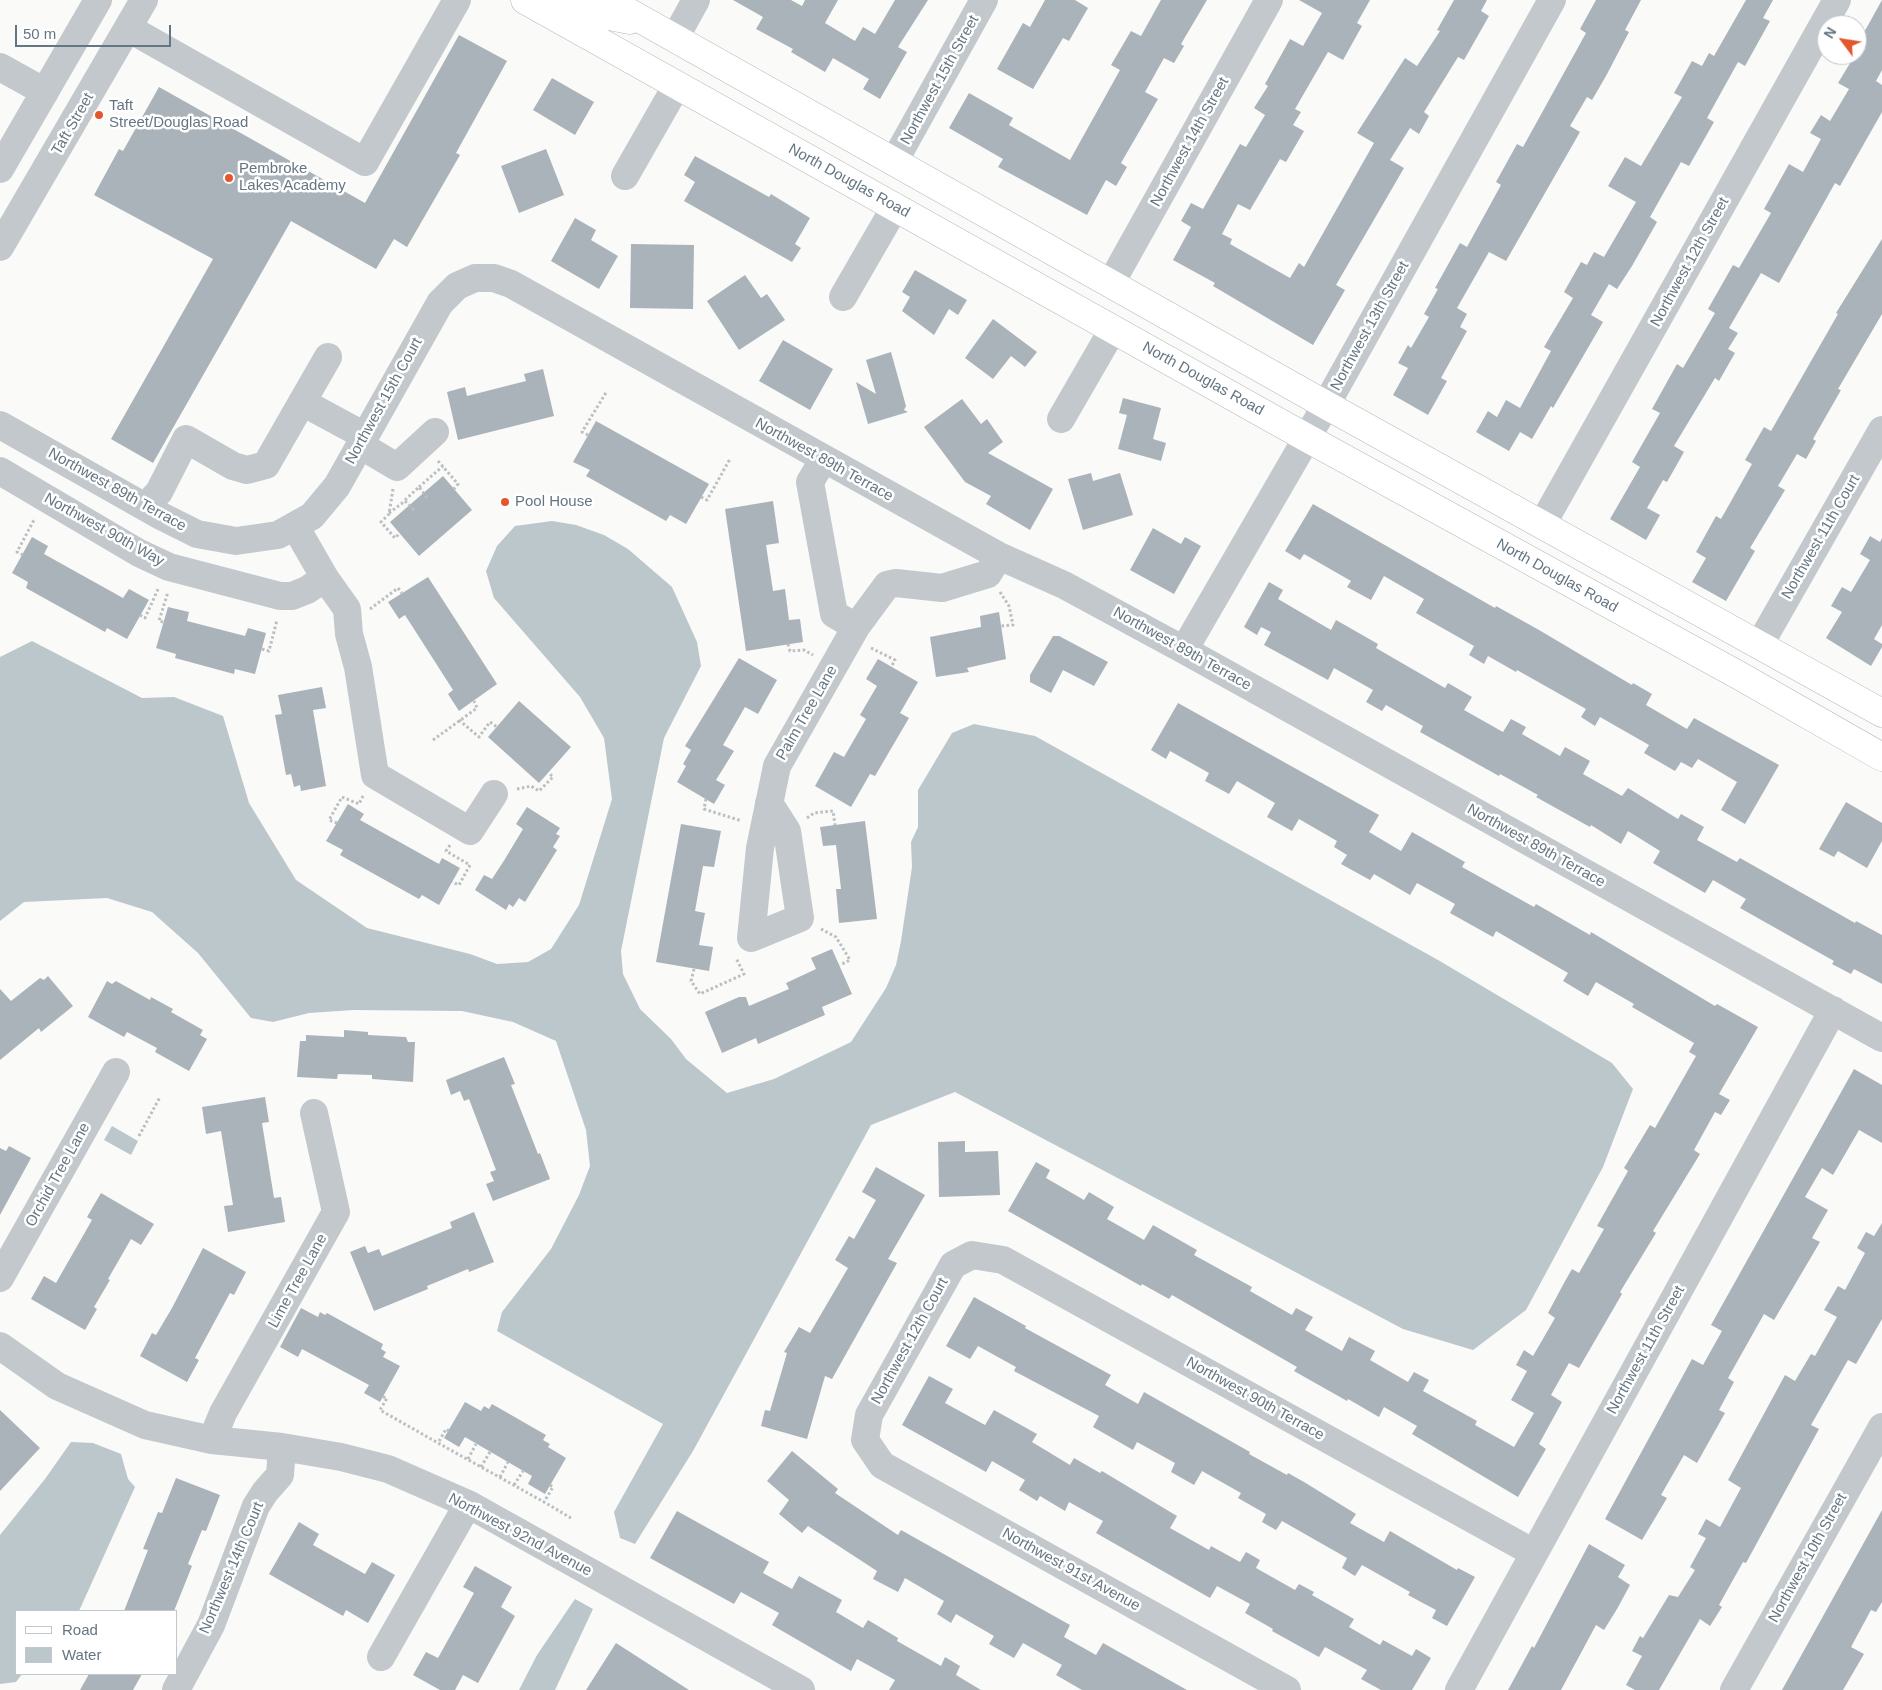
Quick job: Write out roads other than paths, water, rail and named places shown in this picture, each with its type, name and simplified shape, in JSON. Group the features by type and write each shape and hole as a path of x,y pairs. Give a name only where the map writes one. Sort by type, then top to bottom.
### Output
{"main road":[{"name":"North Douglas Road","path":"524,0 1307,438 1740,676 1882,757"},
{"path":"566,0 588,12 648,24"},
{"path":"606,0 895,160 1326,405 1543,523 1882,713"}],"street":[{"path":"0,169 98,0"},
{"name":"Taft Street","path":"0,247 144,0"},
{"path":"128,28 365,162 457,0"},
{"path":"675,38 696,0"},
{"name":"Northwest 15th Street","path":"895,160 984,0"},
{"name":"Northwest 14th Street","path":"1112,283 1269,0"},
{"name":"Northwest 13th Street","path":"1184,650 1326,405 1552,0"},
{"name":"Northwest 12th Street","path":"1543,523 1837,0"},
{"path":"0,67 45,92"},
{"path":"625,176 677,85"},
{"path":"843,297 895,207"},
{"name":"Northwest 15th Court","path":"295,526 312,516 326,501 363,441 440,303 457,286 475,278"},
{"name":"Northwest 89th Terrace","path":"475,278 494,278 511,284 823,460 993,565 1064,585 1882,1038"},
{"path":"1061,419 1113,328"},
{"path":"136,502 159,492 186,439 233,466 247,470 266,465 328,357"},
{"path":"302,402 363,441 397,467 429,438"},
{"name":"Northwest 89th Terrace","path":"0,425 181,527 214,539 253,540 278,535 295,526"},
{"name":"Northwest 11th Court","path":"1760,644 1882,430"},
{"path":"823,460 810,482 834,614 853,632"},
{"name":"Northwest 90th Way","path":"0,471 139,553 170,567 280,596 292,596 307,590 325,578"},
{"path":"295,526 325,578 347,609 349,634 358,667 375,775 465,828 494,794"},
{"name":"Palm Tree Lane","path":"774,820 760,848 751,938 800,918 774,820 777,766 853,632 887,585 896,583 942,588 993,565"},
{"name":"Northwest 11th Street","path":"1459,1690 1833,1010"},
{"name":"Orchid Tree Lane","path":"0,1278 116,1072"},
{"name":"Lime Tree Lane","path":"212,1440 223,1413 336,1212 314,1113"},
{"name":"Northwest 90th Terrace","path":"972,1255 1003,1260 1534,1552"},
{"name":"Northwest 12th Court","path":"865,1440 869,1415 953,1265 972,1255"},
{"name":"Northwest 92nd Avenue","path":"0,1346 57,1386 145,1425 212,1440 282,1447 341,1457 388,1469 468,1504 801,1690"},
{"name":"Northwest 10th Street","path":"1734,1690 1882,1427"},
{"name":"Northwest 91st Avenue","path":"865,1440 882,1465 1287,1690"},
{"name":"Northwest 14th Court","path":"176,1690 211,1625 256,1506 280,1475 282,1447"},
{"path":"381,1657 468,1504"}],"water":[{"path":"552,521 576,525 604,535 628,549 672,587 697,642 701,666 664,738 621,951 623,974 640,1009 671,1039 686,1059 727,1093 774,1079 851,1042 886,988 896,965 901,941 912,867 911,842 918,827 918,790 952,733 974,724 1035,736 1438,960 1612,1063 1633,1089 1603,1167 1526,1310 1473,1350 1403,1329 955,1092 871,1125 693,1451 635,1544 620,1538 614,1512 663,1424 497,1331 502,1312 551,1249 579,1195 590,1166 586,1130 556,1041 513,1022 462,1011 353,1010 309,1013 273,1022 251,1018 198,953 152,912 107,898 24,902 0,921 0,657 32,641 142,698 174,697 223,716 249,803 296,880 367,928 470,954 497,964 528,962 551,949 579,905 612,799 604,738 580,697 494,598 486,571 497,546 515,526"},
{"path":"112,1126 138,1141 131,1155 104,1140"},
{"path":"71,1442 93,1443 121,1454 128,1479 135,1487 79,1610 15,1610 15,1675 21,1675 16,1682 0,1684 0,1535 45,1479"},
{"path":"575,1599 593,1609 555,1690 519,1690 537,1655"}],"place":[{"name":"Taft Street/Douglas Road","path":"99,115"},
{"name":"Pembroke Lakes Academy","path":"229,178"},
{"name":"Pool House","path":"505,502"}]}
